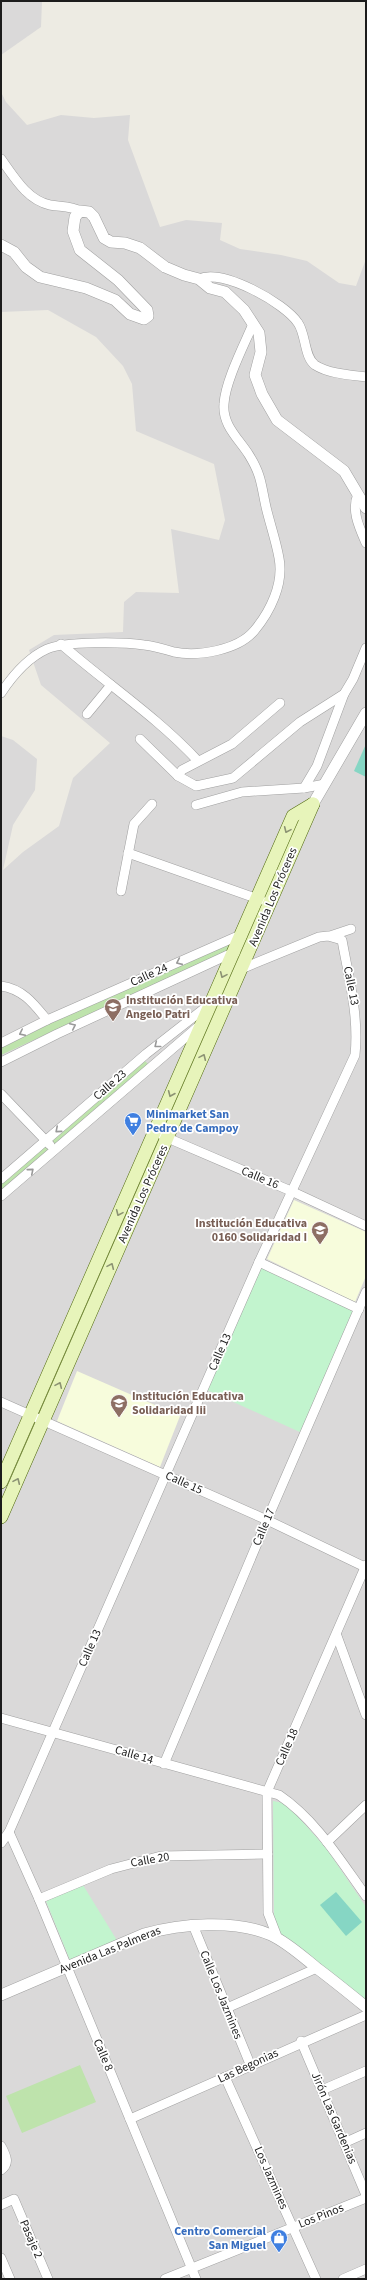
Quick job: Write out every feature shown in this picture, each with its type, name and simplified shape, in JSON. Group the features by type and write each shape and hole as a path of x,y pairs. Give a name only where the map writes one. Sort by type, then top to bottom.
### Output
{"main road":[{"name":"Avenida Los Próceres","path":"1,1482 200,1025 293,816 314,804"},
{"name":"Avenida Los Próceres","path":"1,1517 314,804"}],"street":[{"path":"1,160 13,179 43,203 75,208 80,211 88,212 94,217 100,232 111,242 125,242 140,248 165,267 184,275 199,279 210,288 225,292 244,310 259,333 261,352 255,375 262,394 277,420 344,471 366,508"},
{"path":"1,245 14,252 26,267 40,277 94,291 115,300 130,314 144,319 148,316 147,310 118,280 80,250 73,231 75,217 80,211"},
{"path":"199,279 205,276 229,279 269,297 298,322 306,342 309,357 314,364 339,373 366,377"},
{"path":"1,693 16,672 31,658 47,649 61,644 144,645 179,653 200,654 235,644 249,637 264,619 271,606 278,581 280,559 266,506 262,481 249,455 227,425 224,405 235,366 253,324"},
{"path":"358,494 354,503 359,527 366,542"},
{"path":"61,644 130,699 198,761"},
{"path":"304,788 317,766 344,694 353,679 366,648"},
{"path":"88,714 111,685"},
{"path":"140,739 178,776 196,786 233,778 300,722 344,694"},
{"path":"178,776 182,770 232,744 280,703"},
{"name":"Avenida Los Próceres","path":"314,804 366,714"},
{"path":"196,805 242,792 304,788 325,784"},
{"path":"121,892 134,824 152,804"},
{"path":"128,853 270,904"},
{"path":"241,969 324,937 351,929"},
{"path":"240,935 254,940"},
{"name":"Calle 24","path":"1,1043 47,1020 240,935"},
{"name":"Calle 13","path":"1,1843 9,1832 259,1262 355,1055 357,1031 355,1011 342,940 324,937"},
{"path":"232,953 247,956"},
{"name":"Calle 24","path":"1,1062 77,1024 232,953"},
{"path":"1,986 13,988 24,994 47,1020"},
{"path":"210,1004 223,1010"},
{"name":"Calle 23","path":"1,1179 146,1054 210,1004"},
{"path":"200,1025 214,1031"},
{"name":"Calle 23","path":"1,1196 200,1025"},
{"path":"1,1094 55,1150"},
{"name":"Calle 16","path":"154,1132 366,1226"},
{"path":"259,1262 358,1309"},
{"name":"Calle 17","path":"164,1764 267,1520 366,1292"},
{"name":"Calle 15","path":"1,1402 267,1520 366,1566"},
{"name":"Calle 18","path":"278,1939 268,1913 267,1792 337,1636 366,1566"},
{"path":"337,1636 366,1715"},
{"name":"Calle 14","path":"1,1718 279,1795 290,1802 327,1842 366,1896"},
{"path":"327,1842 366,1805"},
{"name":"Calle 8","path":"9,1832 39,1899 196,2279"},
{"name":"Calle 20","path":"39,1899 110,1869 161,1856 268,1854"},
{"name":"Avenida Las Palmeras","path":"1,1995 144,1934 165,1928 193,1925 252,1929 278,1939 366,2007"},
{"name":"Calle Los Jazmines","path":"193,1925 250,2064"},
{"path":"226,2008 317,1968"},
{"name":"Las Begonias","path":"130,2119 302,2041 366,2015"},
{"name":"Jirón Las Gardenias","path":"302,2041 366,2194"},
{"path":"322,2090 366,2071"},
{"name":"Los Jazmines","path":"225,2077 316,2279"},
{"path":"344,2143 366,2134"},
{"path":"1,2146 6,2157 4,2167"},
{"name":"Los Pinos","path":"165,2279 366,2198"},
{"name":"Pasaje 2","path":"1,2205 14,2200 48,2279"},
{"path":"1,2258 10,2279"},
{"path":"343,2279 366,2269"}],"shaded area":[{"path":"1,1 42,1 41,27 1,55"},
{"path":"1,92 6,102 27,125 61,115 94,118 130,115 128,140 160,227 186,220 222,223 220,240 240,249 281,255 307,261 339,283 356,286 366,259 366,2279 1,2279 1,736 13,740 37,759 35,790 13,825 3,870 23,852 59,826 73,778 110,743 41,685 29,650 54,635 123,632 124,602 136,592 179,593 171,529 219,540 225,520 214,464 136,431 132,384 123,366 96,337 48,310 1,312"},
{"path":"366,744 366,777 354,771"},
{"name":"Institución Educativa 0160 Solidaridad I","path":"294,1200 366,1232 366,1276 355,1302 267,1259"},
{"path":"260,1266 354,1311 302,1433 207,1390"},
{"name":"Institución Educativa Solidaridad Iii","path":"77,1371 180,1416 160,1467 57,1421"},
{"path":"273,1801 283,1803 292,1810 326,1848 366,1907 366,2002 284,1938 278,1930 274,1915"},
{"path":"83,1885 118,1942 71,1963 46,1901"},
{"path":"336,1892 362,1922 346,1936 320,1905"}],"green space":[{"path":"227,940 229,946 227,951 1,1055 1,1046"},
{"path":"145,1061 150,1066 56,1147 51,1142"},
{"path":"45,1145 50,1151 1,1193 1,1183"},
{"path":"80,2065 96,2102 22,2133 6,2096"}],"place":[{"name":"Institución Educativa Angelo Patri","path":"113,1022"},
{"name":"Minimarket San Pedro de Campoy","path":"133,1136"},
{"name":"Institución Educativa 0160 Solidaridad I","path":"320,1245"},
{"name":"Institución Educativa Solidaridad Iii","path":"119,1418"},
{"name":"Centro Comercial San Miguel","path":"279,2253"}]}
